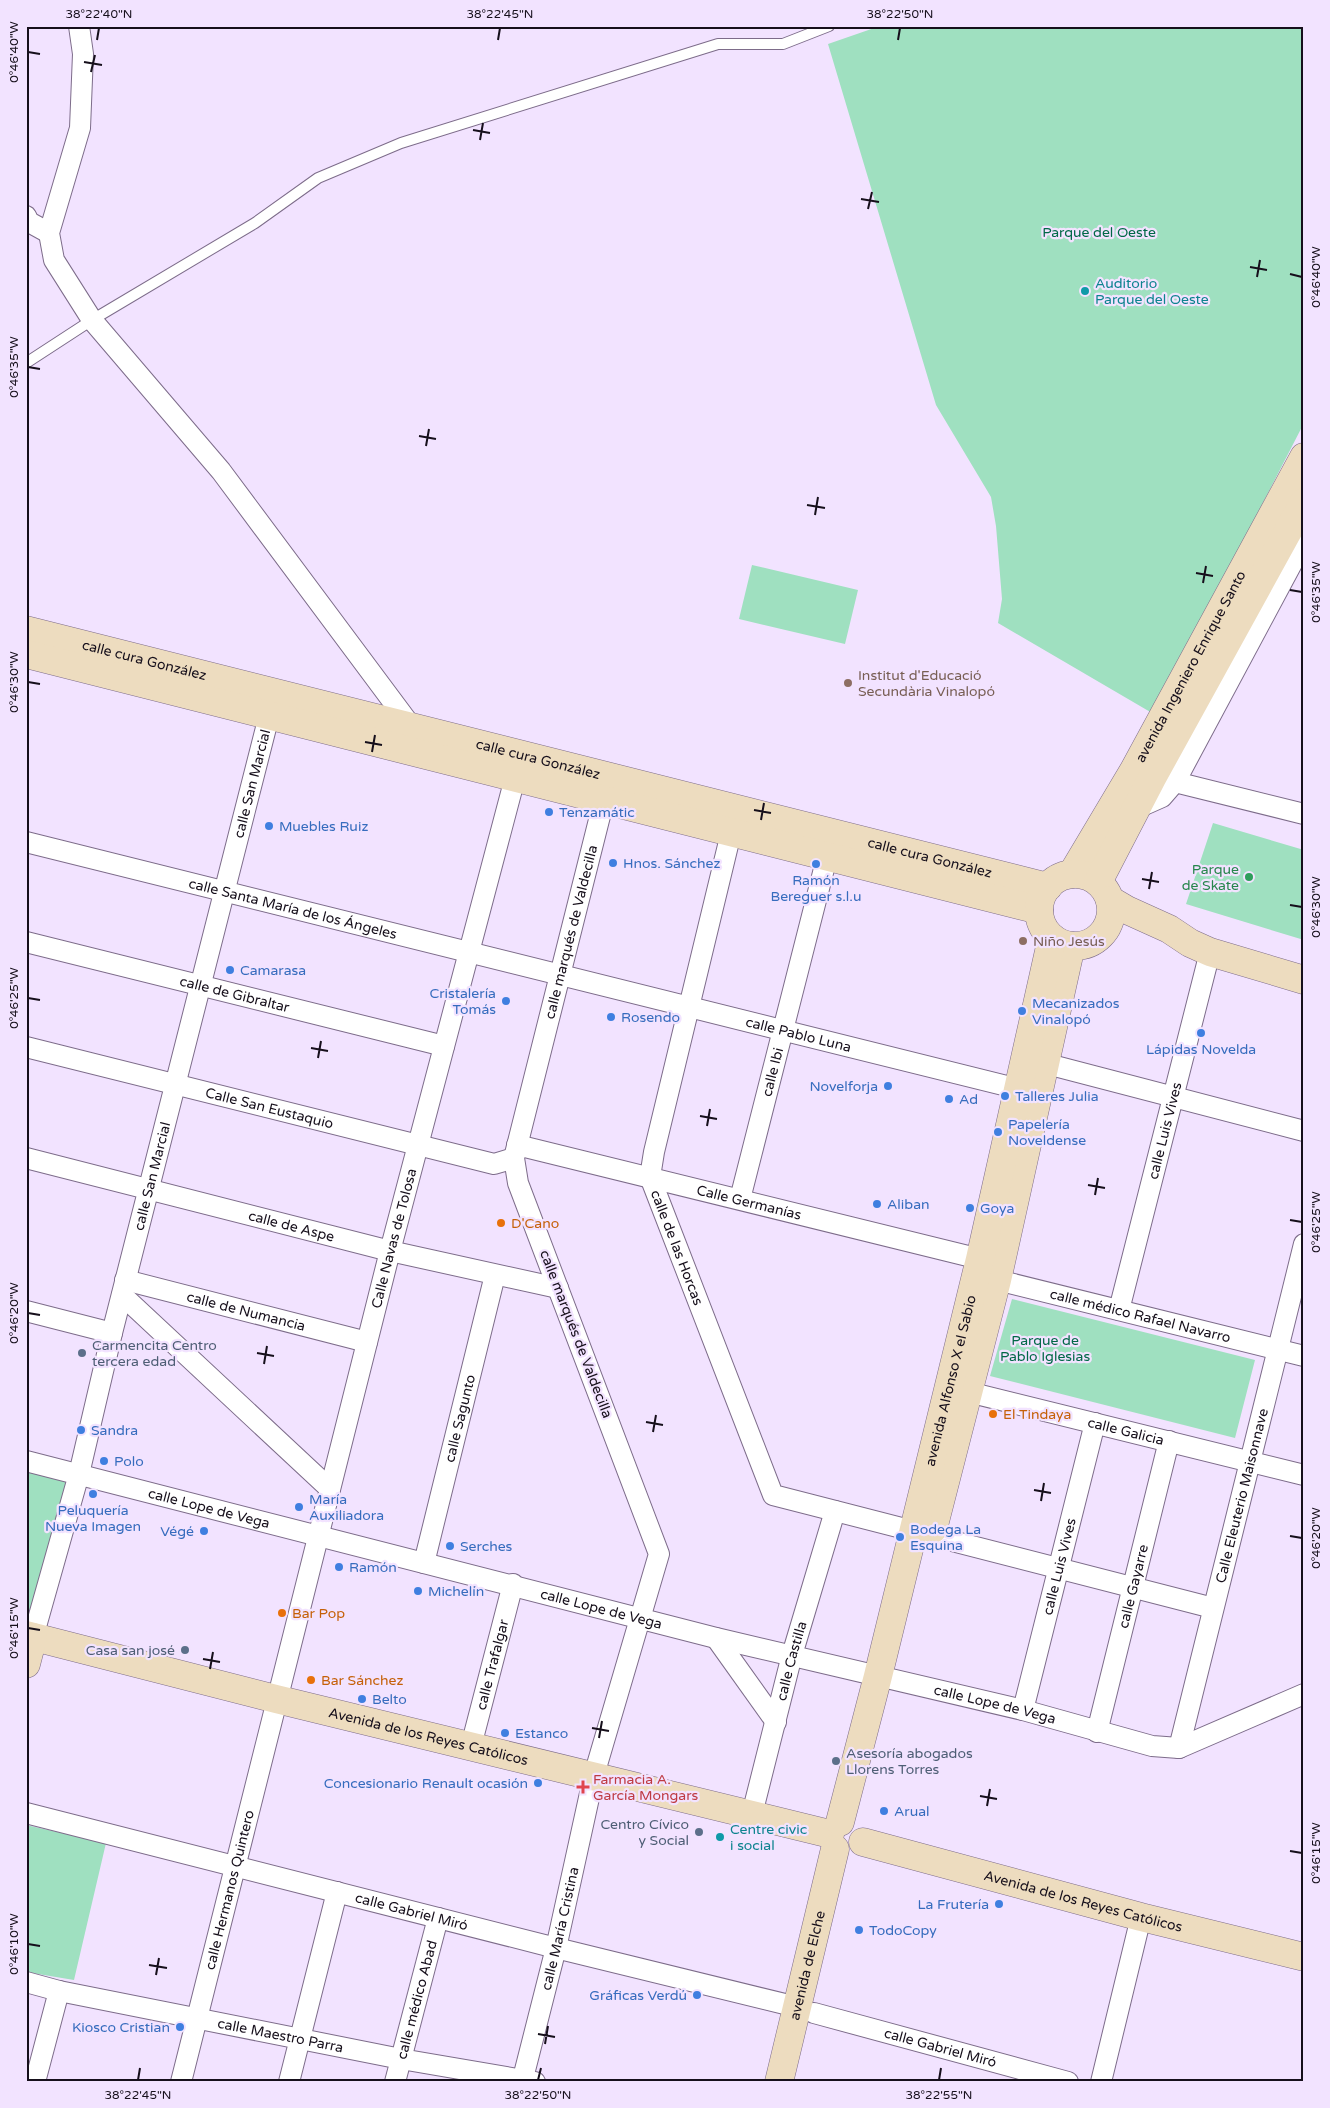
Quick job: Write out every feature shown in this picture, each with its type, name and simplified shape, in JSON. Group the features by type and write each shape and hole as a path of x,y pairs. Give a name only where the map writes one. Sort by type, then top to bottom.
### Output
{"main road":[{"name":"avenida Ingeniero Enrique Santo","path":"1093,885 1134,770 1304,457"},
{"name":"avenida Ingeniero Enrique Santo","path":"1093,885 1304,502"},
{"name":"calle cura González","path":"27,651 410,726 1044,898"},
{"name":"calle cura González","path":"27,651 269,716 827,857 1044,898"},
{"path":"1093,885 1112,910 1106,928 1095,941 1083,946 1061,942 1045,930 1041,920 1044,898 1055,880 1093,885 1126,910 1169,929 1200,948"},
{"path":"1106,928 1123,929 1200,948 1304,980"},
{"name":"avenida Alfonso X el Sabio","path":"846,1837 862,1812 887,1678 960,1390 985,1271 1061,942"},
{"path":"26,1664 30,1636"},
{"name":"Avenida de los Reyes Católicos","path":"30,1636 276,1699 846,1837 1141,1917 1304,1956"},
{"name":"avenida de Elche","path":"797,2082 806,2010 846,1837"},
{"name":"avenida de Elche","path":"779,2082 806,2010"}],"street":[{"path":"80,26 83,54 80,128 49,232 54,260 92,320 221,471 410,726"},
{"path":"26,216 29,222 49,232"},
{"path":"1135,809 1162,797 1175,782 1304,541"},
{"name":"calle San Marcial","path":"30,1636 79,1474 123,1288 269,716"},
{"name":"Calle Navas de Tolosa","path":"276,1699 390,1251 515,778"},
{"path":"1175,782 1304,814"},
{"name":"calle marqués de Valdecilla","path":"594,1775 642,1618 659,1554 518,1183 515,1151 604,800"},
{"name":"calle de las Horcas","path":"731,832 650,1177 772,1495 1213,1608"},
{"name":"calle Santa María de los Ángeles","path":"26,842 560,974"},
{"name":"calle Ibi","path":"740,1199 827,857"},
{"name":"calle de Gibraltar","path":"26,942 444,1046"},
{"name":"calle Luis Vives","path":"1119,1310 1172,1097 1200,948"},
{"name":"calle Pablo Luna","path":"560,974 1028,1091"},
{"name":"Calle San Eustaquio","path":"26,1047 494,1164 515,1151"},
{"path":"1035,1061 1304,1131"},
{"name":"Calle Germanías","path":"515,1151 650,1177 740,1199 985,1271"},
{"name":"calle de Aspe","path":"26,1158 390,1251 558,1288"},
{"name":"Calle Eleuterio Maisonnave","path":"1179,1748 1304,1244"},
{"name":"calle médico Rafael Navarro","path":"985,1271 1119,1310 1304,1356"},
{"name":"calle Sagunto","path":"424,1563 495,1275"},
{"path":"123,1288 330,1489"},
{"name":"calle de Numancia","path":"123,1288 367,1342"},
{"path":"26,1311 112,1333"},
{"name":"calle Galicia","path":"960,1390 1304,1475"},
{"name":"calle Luis Vives","path":"1023,1710 1057,1568 1096,1423"},
{"name":"calle Gayarre","path":"1097,1732 1169,1441"},
{"name":"calle Lope de Vega","path":"26,1461 513,1584 716,1638 1023,1710 1152,1746 1179,1748"},
{"name":"calle Castilla","path":"752,1814 792,1655 835,1511"},
{"name":"calle Trafalgar","path":"471,1746 513,1584"},
{"path":"716,1638 776,1722"},
{"path":"1179,1748 1304,1694"},
{"name":"calle Hermanos Quintero","path":"181,2082 276,1699"},
{"name":"calle María Cristina","path":"527,2081 594,1775"},
{"name":"calle Gabriel Miró","path":"26,1813 806,2010 1068,2082"},
{"path":"289,2082 337,1892"},
{"path":"1101,2082 1141,1917"},
{"name":"calle médico Abad","path":"395,2082 438,1918"},
{"name":"calle Maestro Parra","path":"26,1982 59,1991 300,2040 527,2081"},
{"path":"35,2082 59,1991"}],"lane":[{"path":"26,364 92,320 255,223 318,178 401,143 718,44 782,44 829,26"}],"green space":[{"name":"Parque del Oeste","path":"880,26 1304,26 1304,423 1183,658 1152,713 998,623 1002,599 996,526 991,497 936,405 828,44"},
{"path":"752,565 858,590 845,644 739,619"},
{"name":"Parque de Skate","path":"1213,823 1304,850 1304,940 1186,904"},
{"name":"Parque de Pablo Iglesias","path":"1012,1299 1255,1360 1235,1438 990,1376"},
{"path":"26,1461 79,1474 26,1635"},
{"path":"26,1825 106,1843 74,1980 26,1972"}],"place":[{"name":"Auditorio Parque del Oeste","path":"1085,291"},
{"name":"Institut d'Educació Secundària Vinalopó","path":"848,683"},
{"name":"Tenzamátic","path":"549,812"},
{"name":"Muebles Ruiz","path":"269,826"},
{"name":"Hnos. Sánchez","path":"613,863"},
{"name":"Ramón Bereguer s.l.u","path":"816,864"},
{"name":"Parque de Skate","path":"1249,877"},
{"name":"Niño Jesús","path":"1023,941"},
{"name":"Camarasa","path":"230,970"},
{"name":"Cristalería Tomás","path":"506,1001"},
{"name":"Mecanizados Vinalopó","path":"1022,1011"},
{"name":"Rosendo","path":"611,1017"},
{"name":"Lápidas Novelda","path":"1201,1033"},
{"name":"Novelforja","path":"888,1086"},
{"name":"Talleres Julia","path":"1005,1096"},
{"name":"Ad","path":"949,1099"},
{"name":"Papelería Noveldense","path":"998,1132"},
{"name":"Aliban","path":"877,1204"},
{"name":"Goya","path":"970,1208"},
{"name":"D'Cano","path":"501,1223"},
{"name":"Carmencita Centro tercera edad","path":"82,1353"},
{"name":"El Tindaya","path":"993,1414"},
{"name":"Sandra","path":"81,1430"},
{"name":"Polo","path":"104,1461"},
{"name":"Peluquería Nueva Imagen","path":"93,1494"},
{"name":"María Auxiliadora","path":"299,1507"},
{"name":"Végé","path":"204,1531"},
{"name":"Bodega La Esquina","path":"900,1537"},
{"name":"Serches","path":"450,1546"},
{"name":"Ramón","path":"339,1567"},
{"name":"Michelín","path":"418,1591"},
{"name":"Bar Pop","path":"282,1613"},
{"name":"Casa san josé","path":"185,1650"},
{"name":"Bar Sánchez","path":"311,1680"},
{"name":"Belto","path":"362,1699"},
{"name":"Estanco","path":"505,1733"},
{"name":"Asesoría abogados Llorens Torres","path":"836,1761"},
{"name":"Concesionario Renault ocasión","path":"538,1783"},
{"name":"Farmacia A. García Mongars","path":"583,1787"},
{"name":"Arual","path":"884,1811"},
{"name":"Centro Cívico y Social","path":"699,1832"},
{"name":"Centre civic i social","path":"720,1837"},
{"name":"La Frutería","path":"999,1904"},
{"name":"TodoCopy","path":"859,1930"},
{"name":"Gráficas Verdú","path":"697,1995"},
{"name":"Kiosco Cristian","path":"180,2027"}]}
